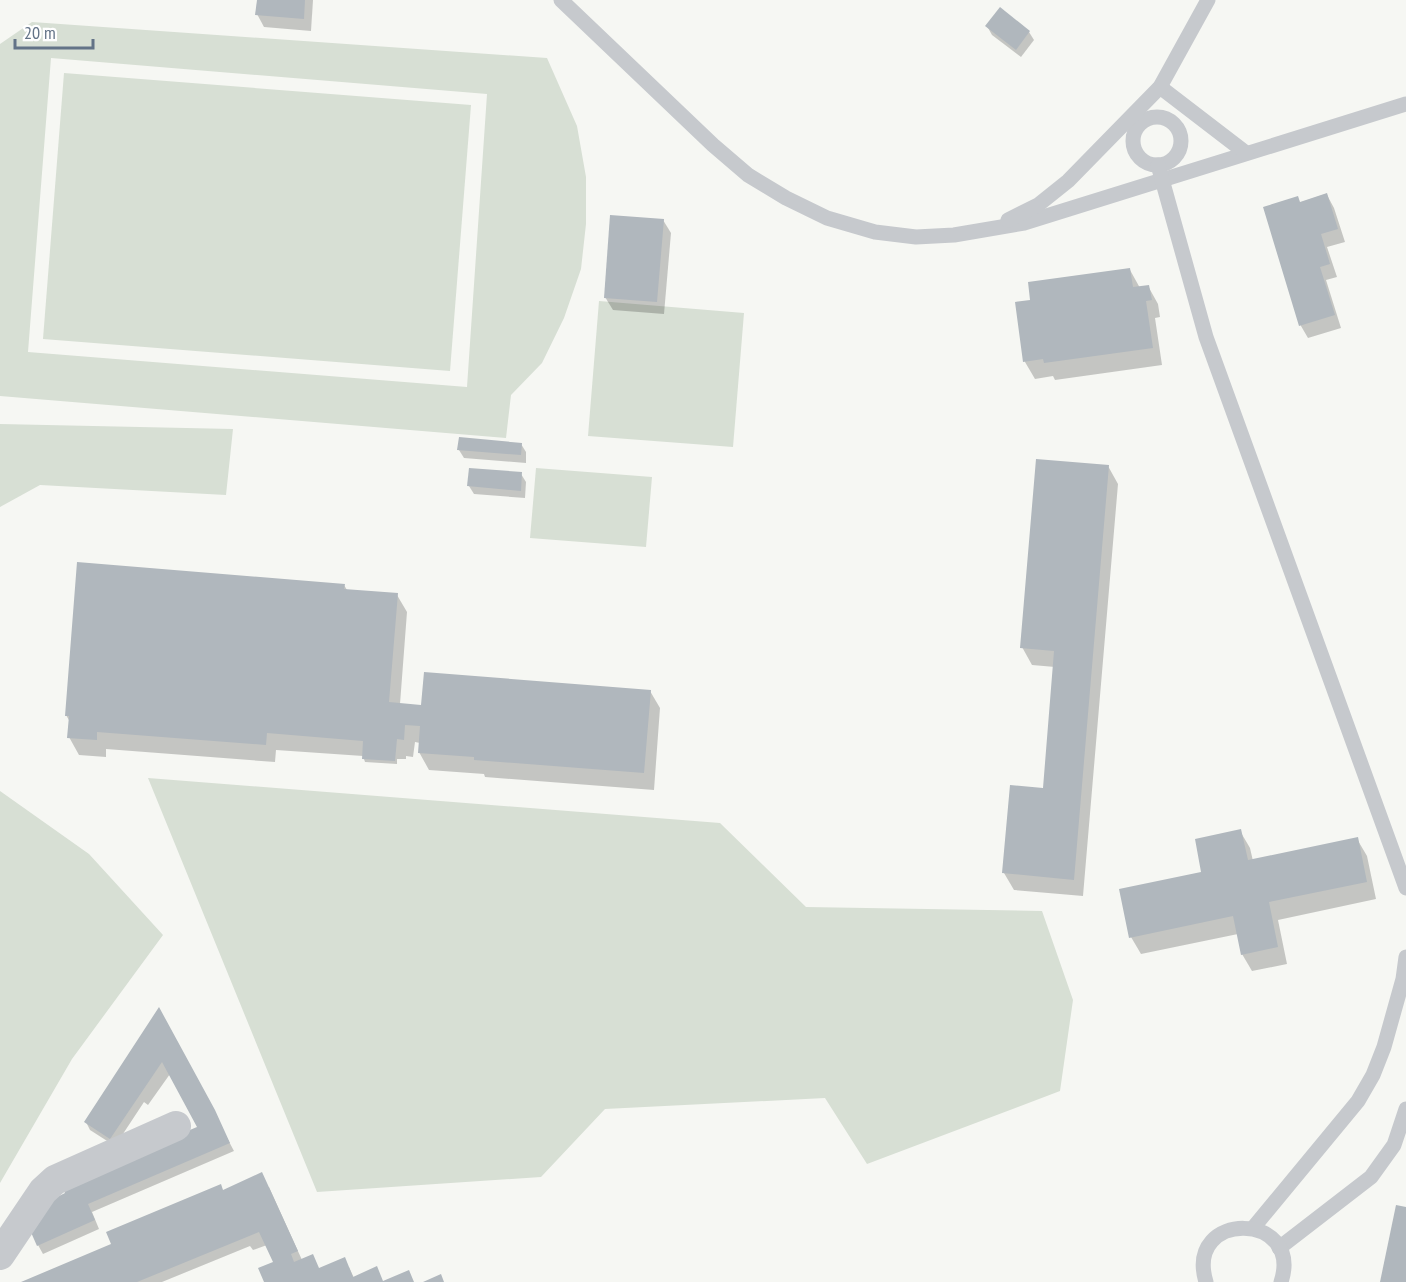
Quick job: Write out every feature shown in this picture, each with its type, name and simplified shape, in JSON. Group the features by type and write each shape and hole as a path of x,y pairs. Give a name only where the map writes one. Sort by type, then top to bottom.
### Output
{"street":[{"path":"0,1256 44,1191 55,1180 176,1126"}],"lane":[{"path":"561,0 713,145 748,175 786,198 827,218 875,232 916,237 954,235 1024,223 1160,171 1246,153 1406,104"},
{"path":"1208,0 1142,122 1136,129 1133,138 1134,147 1138,155 1160,171 1206,337 1406,888"},
{"path":"982,231 1038,205 1068,181 1160,87"},
{"path":"1160,87 1180,134 1181,144 1177,153 1160,171"},
{"path":"1160,87 1246,153"},
{"path":"1142,122 1160,117 1169,120 1180,134"},
{"path":"1253,1228 1358,1101 1384,1047 1403,979 1406,957"},
{"path":"1279,1248 1371,1177 1400,1146 1406,1109"},
{"path":"1206,1282 1202,1271 1204,1256 1212,1242 1224,1232 1239,1227 1253,1228 1269,1236 1279,1248 1284,1264 1281,1282"}],"shaded area":[{"path":"32,22 547,58 577,126 586,177 586,224 581,269 564,318 542,363 511,395 506,438 0,396 0,44","holes":["51,58 487,94 467,387 28,352"]},
{"path":"64,73 471,105 450,371 43,339"},
{"path":"599,301 744,313 733,447 588,436"},
{"path":"0,424 233,429 226,495 40,485 0,507"},
{"path":"536,468 652,477 646,547 530,538"},
{"path":"148,778 720,823 806,907 1042,911 1073,1000 1060,1091 867,1164 825,1098 605,1109 541,1177 317,1192"},
{"path":"0,791 89,854 163,935 72,1059 0,1183"}],"building":[{"path":"257,0 305,0 304,19 255,15"},
{"path":"1000,7 1030,31 1016,50 985,26"},
{"path":"1327,193 1338,229 1321,234 1330,264 1320,267 1335,315 1299,326 1263,207 1298,196 1300,202"},
{"path":"610,215 664,219 657,302 604,298"},
{"path":"1130,268 1133,287 1149,285 1152,300 1146,301 1153,348 1044,363 1043,359 1023,362 1015,302 1030,300 1028,282"},
{"path":"459,437 522,443 521,455 457,450"},
{"path":"1036,459 1109,465 1074,880 1002,873 1010,785 1043,788 1054,651 1020,648"},
{"path":"469,468 522,472 521,491 467,486"},
{"path":"77,562 345,584 344,589 398,593 389,702 421,705 424,672 651,690 644,773 474,760 474,757 418,753 420,726 405,725 404,740 397,739 395,761 362,759 363,741 267,733 266,745 97,732 97,740 67,738 69,716 65,716"},
{"path":"1241,829 1248,860 1358,837 1367,882 1269,902 1278,947 1241,955 1233,916 1129,938 1119,889 1201,872 1195,839"},
{"path":"159,1007 215,1110 230,1143 88,1204 95,1220 37,1246 30,1230 51,1200 65,1193 61,1184 197,1127 162,1062 110,1139 84,1122"},
{"path":"262,1172 298,1251 291,1254 294,1262 313,1254 319,1268 345,1257 353,1277 377,1266 383,1281 409,1270 414,1282 264,1282 258,1268 273,1262 259,1232 137,1282 21,1282 111,1244 106,1232 221,1184 223,1190"},
{"path":"1396,1205 1406,1207 1406,1282 1380,1282"},
{"path":"441,1274 444,1282 423,1282"}]}
